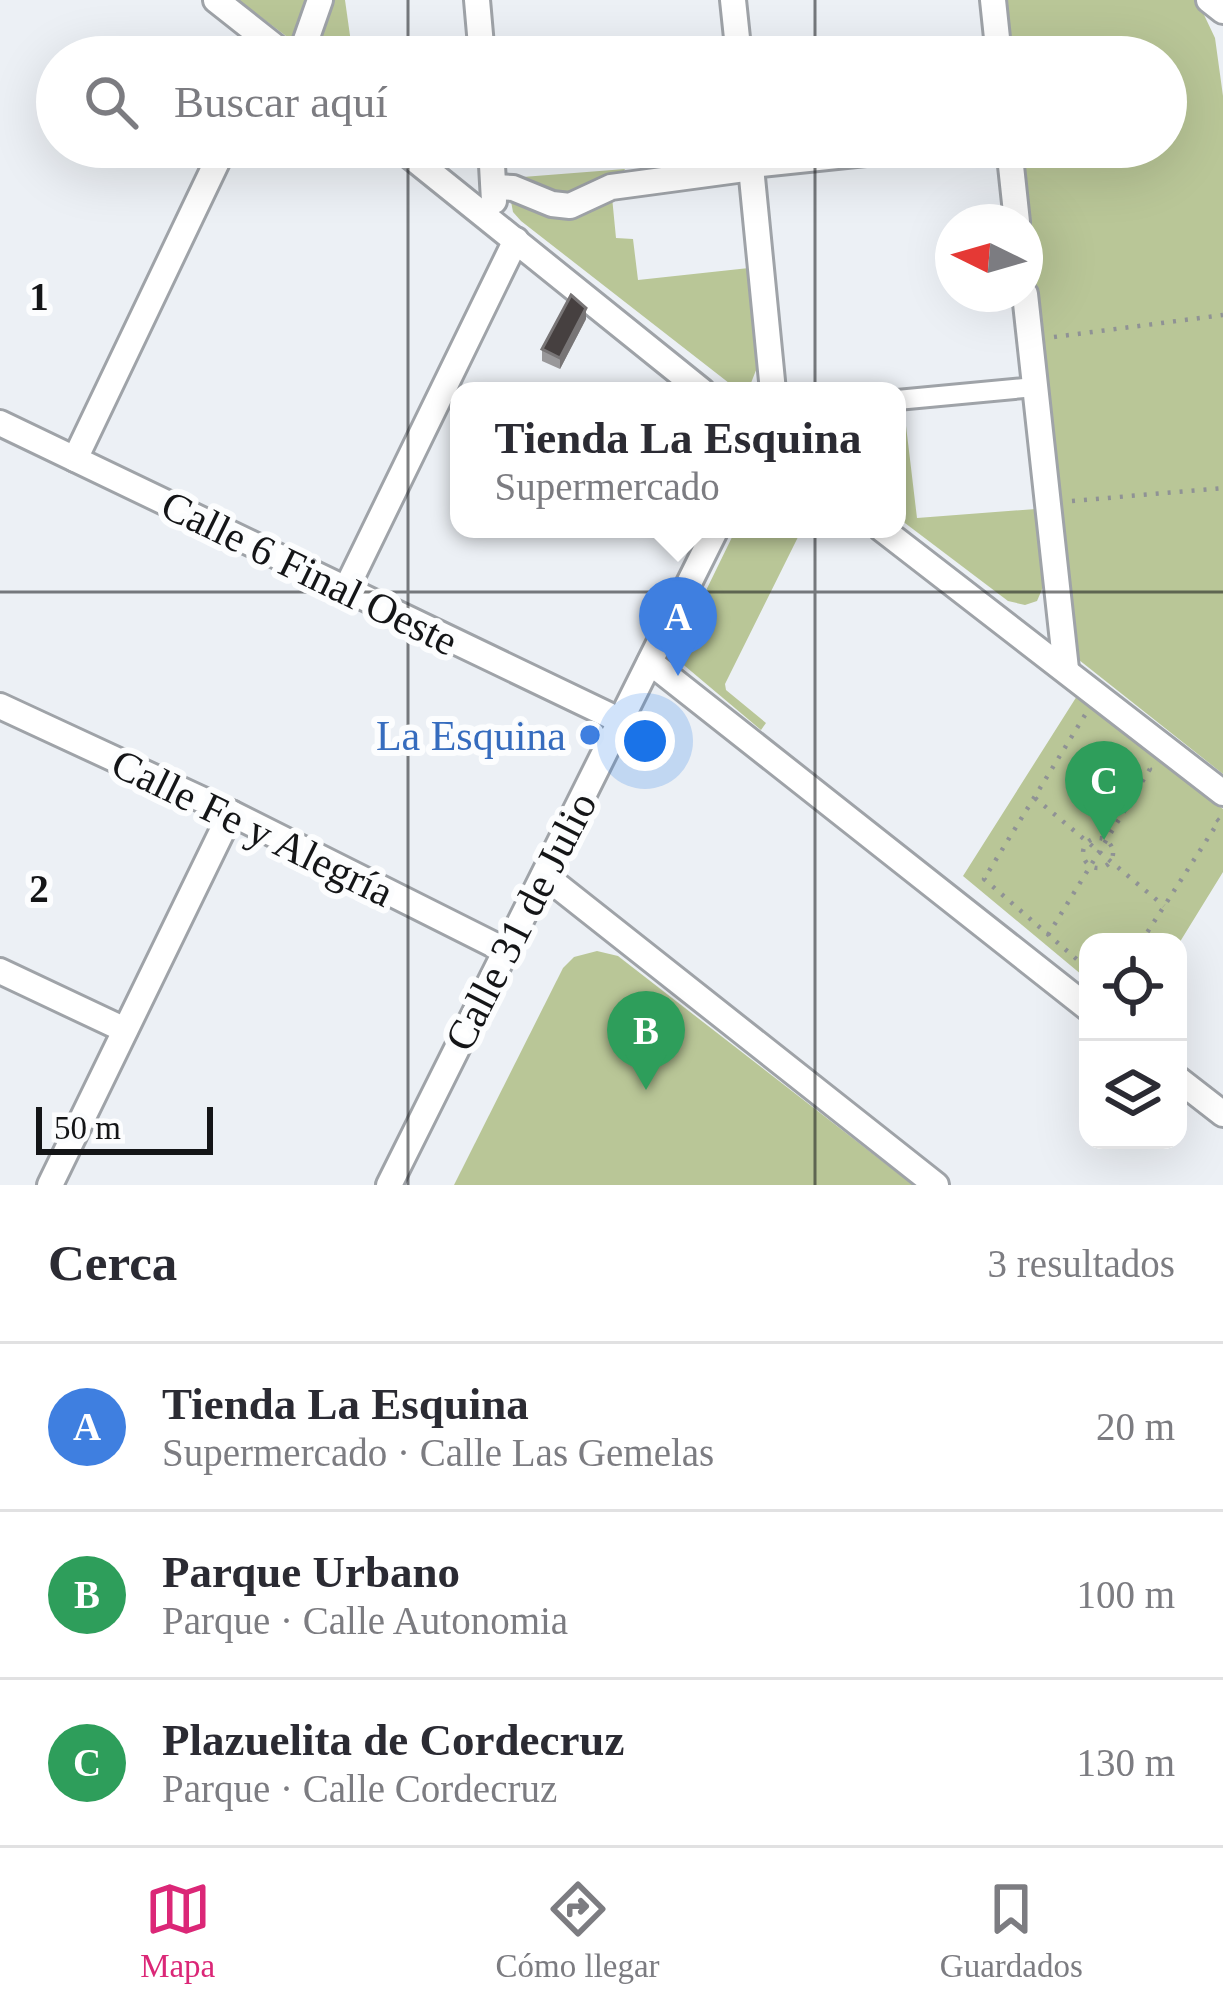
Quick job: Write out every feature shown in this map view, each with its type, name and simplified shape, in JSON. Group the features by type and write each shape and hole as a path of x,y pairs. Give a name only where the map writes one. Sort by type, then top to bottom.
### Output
{"street":[{"path":"216,0 257,36"},
{"path":"307,36 320,0"},
{"path":"477,0 480,36"},
{"path":"733,0 737,36"},
{"path":"993,0 997,36"},
{"path":"1210,0 1223,11"},
{"path":"75,459 214,168"},
{"path":"426,168 691,382"},
{"path":"492,221 493,168"},
{"path":"495,187 570,206 611,187 703,168"},
{"path":"752,168 772,382"},
{"path":"1011,168 1015,204"},
{"path":"346,589 516,241"},
{"path":"1027,312 1066,669"},
{"path":"906,399 1035,387"},
{"name":"Calle 6 Final Oeste","path":"0,423 621,721"},
{"name":"Calle 31 de Julio","path":"389,1185 712,538"},
{"path":"894,538 1066,669 1212,800"},
{"path":"650,662 1079,1001"},
{"name":"Calle Fe y Alegría","path":"0,706 231,813 506,951"},
{"path":"50,1185 231,813"},
{"path":"544,875 936,1185"},
{"path":"0,971 124,1030"},
{"path":"1187,1086 1223,1114"}],"path":[{"path":"1030,340 1223,314"},
{"path":"1048,503 1223,488"},
{"path":"1079,961 984,879 1086,713"},
{"path":"1048,935 1150,769 1134,755"},
{"path":"1034,797 1164,906"},
{"path":"1147,933 1221,821 1212,800"},
{"path":"1098,837 1107,840 1113,848 1110,862 1091,866 1083,855 1087,843 1098,837"}],"green space":[{"path":"238,0 345,0 350,36 286,36"},
{"path":"1001,0 1197,0 1215,38 1223,96 1223,774 1074,656 1036,312 1043,312 1043,204 1024,204 1020,168 1187,168 1187,36 1005,36"},
{"path":"625,169 620,178 570,199 510,178"},
{"path":"510,196 612,197 616,238 633,239 638,280 749,268 760,360 751,382 728,382 513,212"},
{"path":"906,426 917,518 1036,509 1043,587 1037,601 1025,605 1008,601 906,524"},
{"path":"732,538 798,538 725,684 726,690 766,723 761,730 679,661 676,652"},
{"path":"1077,696 1223,809 1223,872 1185,933 1079,933 1079,973 963,876"},
{"path":"597,951 618,956 913,1185 454,1185 563,968 574,957"}],"building":[{"path":"571,295 586,308 560,358 542,349"}],"place":[{"name":"Tienda La Esquina","path":"678,676"},
{"name":"La Esquina","path":"590,735"},
{"name":"Plazuelita de Cordecruz","path":"1104,840"},
{"name":"Parque Urbano","path":"646,1090"}]}
